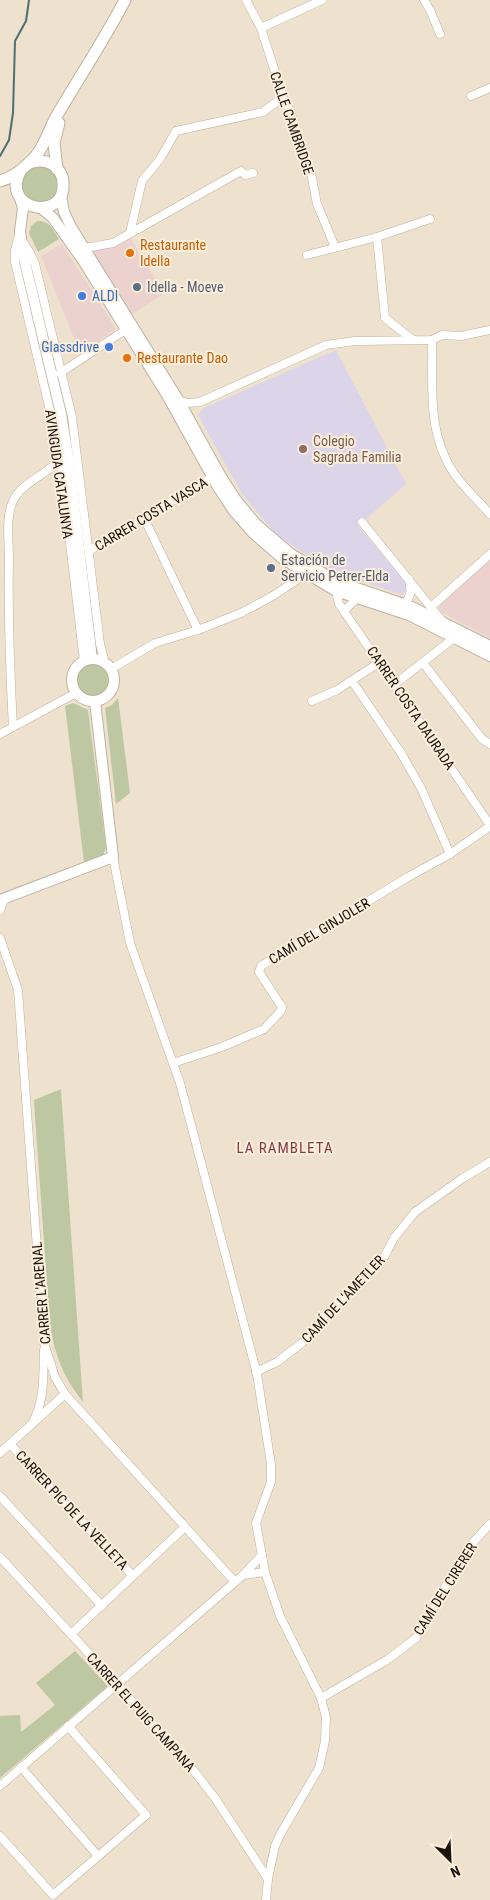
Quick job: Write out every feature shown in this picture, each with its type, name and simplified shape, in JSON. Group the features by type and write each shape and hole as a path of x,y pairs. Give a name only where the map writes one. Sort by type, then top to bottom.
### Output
{"main road":[{"path":"0,181 20,172 39,151 56,117 125,0"},
{"path":"0,186 6,187 31,207 40,208 56,202 61,196 63,182 57,168 54,142 67,100"},
{"path":"29,163 44,161 57,168"},
{"path":"19,196 16,182 20,172"}],"street":[{"name":"CALLE CAMBRIDGE","path":"246,0 261,28 283,97 290,111 311,173 316,204 335,247"},
{"path":"261,28 322,0"},
{"path":"424,0 440,34"},
{"path":"471,96 490,88"},
{"path":"130,233 142,181 160,159 176,131 263,112 283,97"},
{"path":"85,248 113,243 236,173 241,171 245,175 253,173"},
{"name":"AVINGUDA CATALUNYA","path":"19,196 23,208 21,231 23,254 61,414 69,463 88,660"},
{"path":"61,196 64,212 85,248 179,401 220,475 236,500 256,524 291,554 336,582 404,604 443,621 490,646"},
{"path":"21,231 40,208 53,218 127,329 178,414 212,477 253,534 282,559 336,590 410,615 490,656"},
{"path":"308,256 335,247 377,237 430,219"},
{"name":"AVINGUDA CATALUNYA","path":"21,231 35,264 72,417 100,644 108,666"},
{"name":"AVINGUDA CATALUNYA","path":"21,231 15,252 15,262 60,459 88,660"},
{"path":"377,237 385,318 414,340"},
{"path":"60,372 127,329"},
{"path":"179,401 188,404 200,402 326,344 355,341 432,340 442,335 461,336 490,330"},
{"path":"432,340 433,418 445,458 461,482 490,513"},
{"path":"189,419 193,409 200,402"},
{"path":"13,727 8,620 9,516 14,499 25,486 42,476 60,459"},
{"path":"42,476 53,476 62,483"},
{"name":"CARRER COSTA VASCA","path":"89,551 212,477"},
{"path":"144,518 198,630"},
{"path":"362,522 443,621"},
{"path":"431,608 490,554"},
{"path":"108,666 155,643 241,614 306,574"},
{"path":"404,604 412,592 408,578"},
{"name":"CARRER COSTA DAURADA","path":"336,590 339,604 490,825"},
{"path":"344,611 357,598"},
{"path":"395,684 454,638"},
{"path":"88,660 108,666 114,676 112,690 108,695 95,701 85,700 76,693 72,679 78,666 88,660"},
{"path":"312,701 337,690 380,662"},
{"path":"423,663 482,739 490,744"},
{"path":"352,681 402,753 421,788 450,854 490,825"},
{"path":"0,734 76,693"},
{"path":"95,701 113,857 130,943 180,1083 256,1372 271,1482 256,1523 265,1572 280,1616 322,1698 326,1717 325,1741 318,1768 275,1846 266,1900"},
{"name":"CAMÍ DEL GINJOLER","path":"172,1063 222,1047 264,1029 281,1011 282,1007 258,972 261,966 408,877 450,854"},
{"path":"0,910 2,899 113,857"},
{"name":"CARRER L'ARENAL","path":"0,938 18,990 44,1343 55,1377 65,1394 235,1582"},
{"name":"CAMÍ DE L'AMETLER","path":"256,1372 278,1362 302,1343 328,1312 383,1259 394,1238 415,1212 490,1162"},
{"path":"32,1424 40,1407 42,1395 44,1343"},
{"path":"42,1395 48,1382 55,1377"},
{"path":"0,1453 65,1394"},
{"name":"CARRER PIC DE LA VELLETA","path":"10,1444 134,1576"},
{"path":"0,1496 102,1606"},
{"name":"CAMÍ DEL CIRERER","path":"322,1698 387,1660 416,1638 467,1549 490,1524"},
{"path":"71,1634 185,1527"},
{"path":"0,1786 244,1575 262,1555"},
{"name":"CARRER EL PUIG CAMPANA","path":"0,1557 194,1771 215,1798 268,1879"},
{"path":"244,1575 265,1572"},
{"path":"0,1836 53,1895 146,1815 68,1726"},
{"path":"21,1767 98,1856"}],"shaded area":[{"path":"130,237 164,294 132,314 90,250"},
{"path":"62,244 116,329 80,353 41,256"},
{"name":"Colegio Sagrada Familia","path":"336,350 406,484 358,526 409,586 403,595 349,577 315,561 276,534 242,494 198,415 204,408"},
{"path":"490,558 490,638 441,612 439,608 440,604"}],"green space":[{"path":"40,166 53,172 59,185 53,198 40,204 27,198 21,185 27,172"},
{"path":"37,221 48,224 59,239 38,252 29,233 31,226"},
{"path":"92,664 98,665 103,669 107,674 107,686 103,691 98,695 92,696 86,695 81,691 77,686 76,680 77,674 81,669 86,665"},
{"path":"118,698 130,793 116,804 105,708 112,705"},
{"path":"73,703 88,710 106,848 103,855 84,862 65,706"},
{"path":"61,1089 83,1402 70,1384 61,1366 50,1326 35,1116 34,1100"},
{"path":"75,1651 108,1686 0,1778 0,1716 20,1715 21,1732 55,1705 36,1683"}],"waterway":[{"path":"0,156 9,140 13,113 15,41 26,21 29,0"}],"place":[{"name":"Restaurante Idella","path":"130,253"},
{"name":"Idella - Moeve","path":"137,287"},
{"name":"ALDI","path":"82,296"},
{"name":"Glassdrive","path":"109,347"},
{"name":"Restaurante Dao","path":"127,358"},
{"name":"Colegio Sagrada Familia","path":"303,449"},
{"name":"Estación de Servicio Petrer-Elda","path":"271,568"}],"district":[{"name":"LA RAMBLETA","path":"285,1148"}]}
